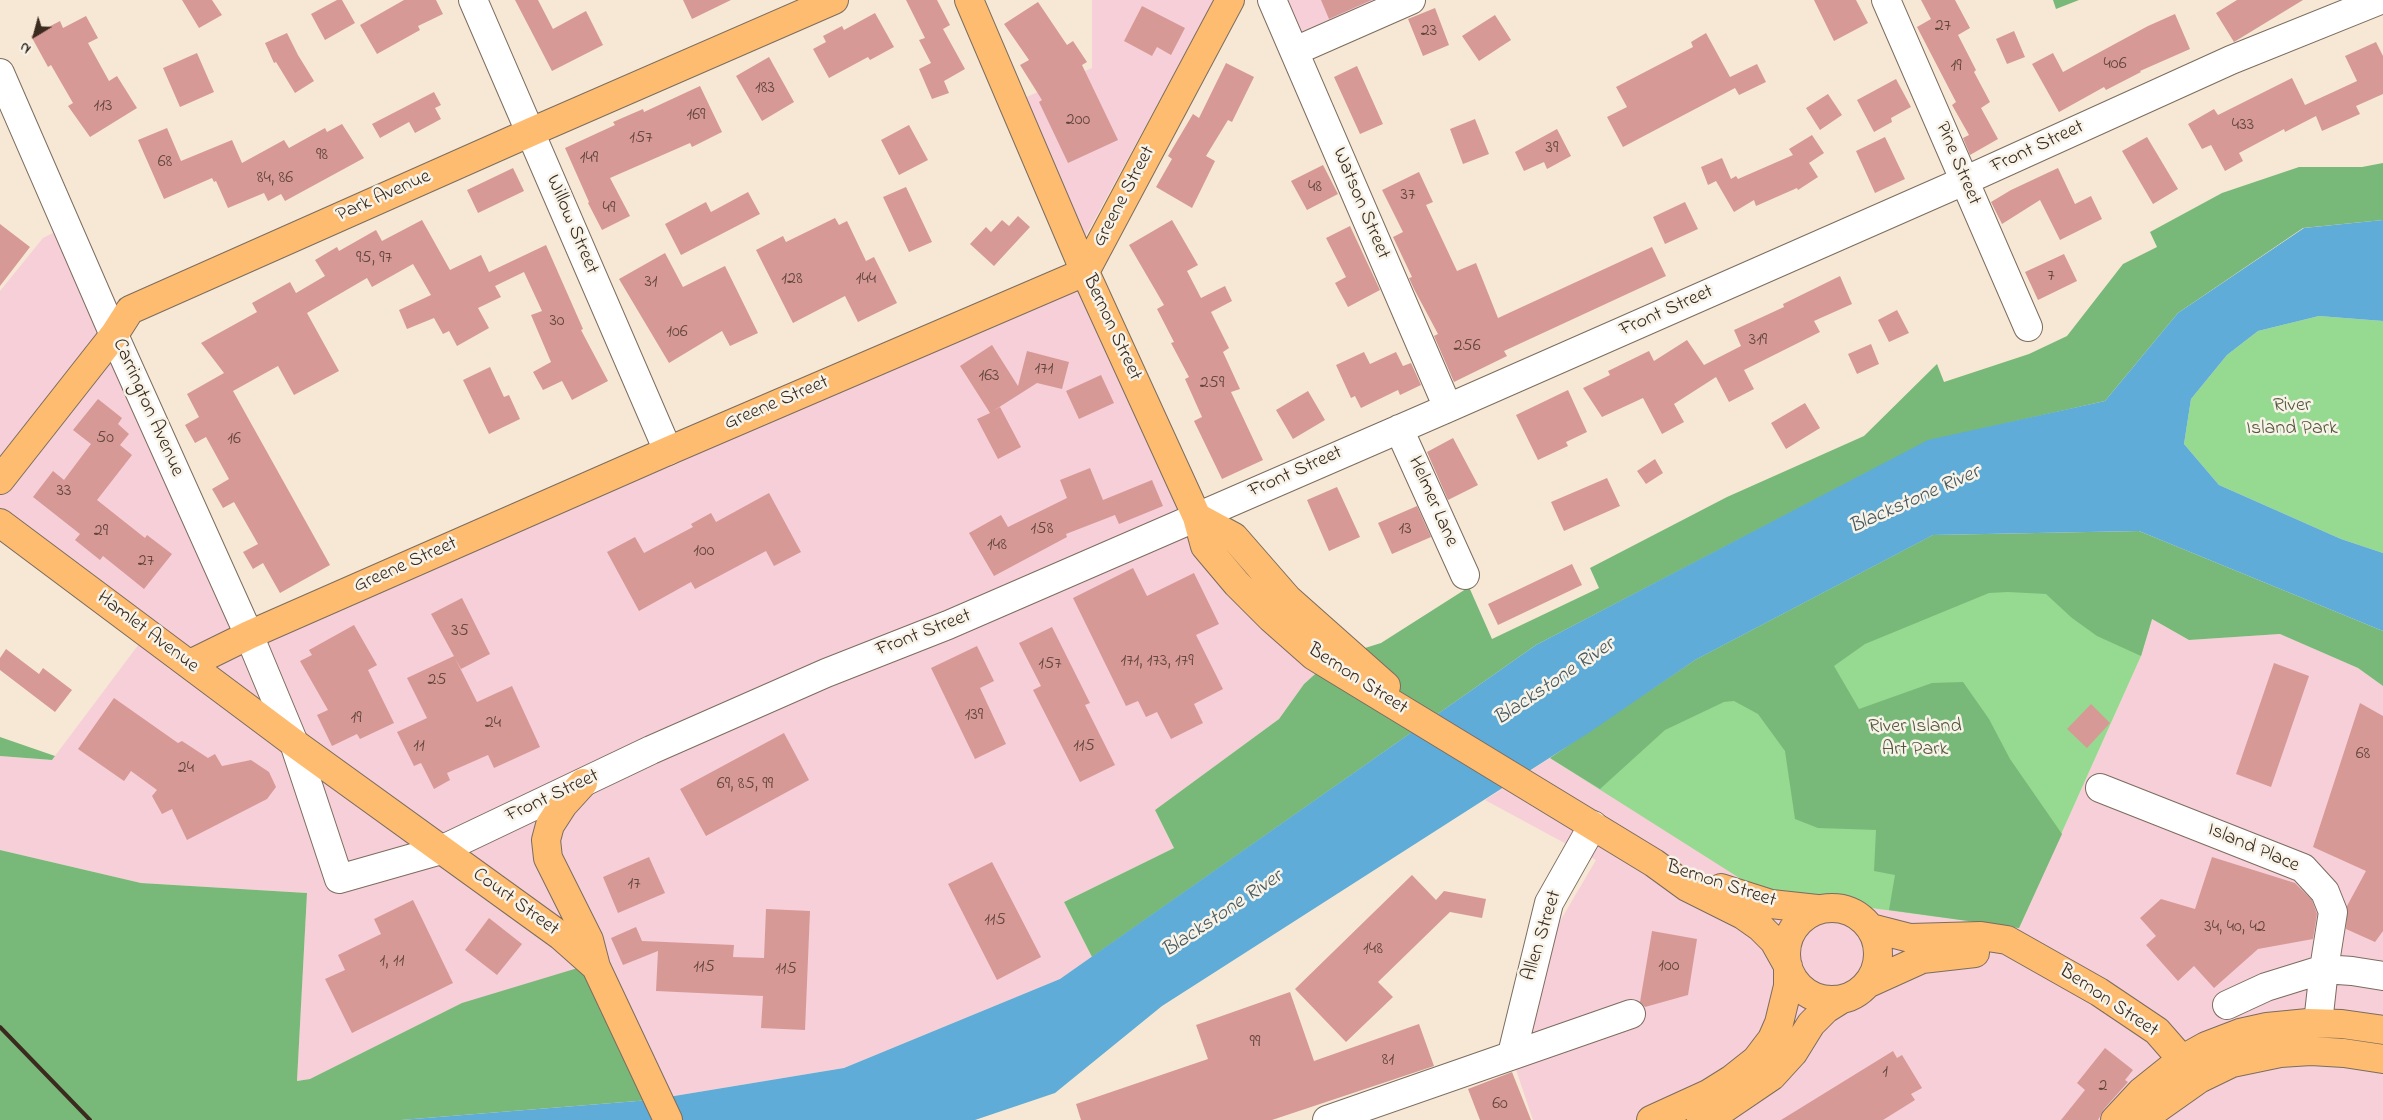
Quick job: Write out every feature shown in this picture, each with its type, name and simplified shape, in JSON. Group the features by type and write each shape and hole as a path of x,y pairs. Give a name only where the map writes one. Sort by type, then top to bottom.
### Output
{"main road":[{"name":"Park Avenue","path":"0,480 114,335 130,310 834,0"},
{"name":"Bernon Street","path":"969,0 1085,272 1197,516 1234,537 1339,658 1428,724 1654,863 1687,887 1743,915 1760,927 1774,942 1788,966"},
{"name":"Greene Street","path":"190,664 249,635 668,451 1085,272 1230,0"},
{"name":"Hamlet Avenue","path":"0,523 294,743"},
{"name":"Court Street","path":"294,743 561,936 598,972 668,1120"},
{"path":"583,783 563,805 550,825 546,840 548,858 589,940 598,972"},
{"name":"Bernon Street","path":"1654,863 1751,899 1771,904 1817,910"},
{"path":"1651,1120 1708,1094 1732,1079 1756,1060 1772,1039 1779,1023 1788,986 1787,948 1793,930 1800,920 1817,910 1838,908 1857,914 1871,928 1878,948 1878,961 1869,983 1857,994 1842,999 1826,1009 1811,1024 1793,1053 1772,1076 1722,1110 1701,1120"},
{"name":"Bernon Street","path":"1871,928 1910,938 1981,936 2007,940 2099,992 2157,1031 2190,1069"},
{"name":"Bernon Street","path":"1869,983 1922,959 1967,953 2032,954"},
{"path":"1788,966 1791,976 1806,992 1830,1000 1842,999"},
{"path":"2140,1120 2190,1069 2206,1046 2254,1029 2289,1024 2342,1024 2383,1030"},
{"path":"2116,1120 2141,1092 2190,1069 2286,1052 2339,1052 2383,1059"}],"street":[{"name":"Willow Street","path":"473,0 668,451"},
{"name":"Watson Street","path":"1272,0 1448,408"},
{"path":"1295,51 1411,0"},
{"name":"Pine Street","path":"1886,0 2028,327"},
{"name":"Front Street","path":"294,743 339,879 441,850 651,750 826,673 948,626 1964,181 2230,60 2380,0"},
{"name":"Carrington Avenue","path":"0,73 114,335 249,635 294,743"},
{"name":"Helmer Lane","path":"1399,429 1464,575"},
{"name":"Island Place","path":"2100,788 2304,868 2325,892 2333,912 2318,1023"},
{"name":"Allen Street","path":"1512,1054 1549,903 1593,825"},
{"path":"2227,1005 2266,987 2324,970 2352,971 2383,976"},
{"path":"1327,1120 1631,1014"}],"shaded area":[{"path":"1092,0 1214,0 1083,241 1020,100 1092,68"},
{"path":"1265,0 1421,0 1293,55"},
{"path":"71,224 253,621 1093,270 1209,527 1278,611 1333,658 1304,684 1279,719 1155,810 1174,848 1064,902 1092,957 1060,979 844,1068 650,1100 310,1079 297,1081 307,893 141,883 0,850 0,756 52,760 151,628 0,514 0,291 43,238"},
{"path":"2152,619 2189,640 2281,634 2358,668 2383,686 2383,1120 1533,1120 1509,1049 1546,945 1596,860 1485,800 1550,758 1600,789 1798,898 2019,928 2141,656"}],"green space":[{"path":"2053,0 2079,0 2056,9"},
{"path":"2383,163 2383,220 2303,228 2178,313 2105,401 1928,441 1536,645 1092,957 1064,902 1174,848 1155,810 1279,719 1304,684 1333,658 1381,643 1469,587 1492,639 1599,588 1590,568 1727,497 1864,436 1937,364 1944,382 2029,354 2067,336 2123,264 2157,247 2150,232 2222,193 2299,167 2362,167"},
{"name":"River Island Park","path":"2319,316 2383,321 2383,553 2341,539 2219,485 2184,444 2191,399 2227,355 2258,331"},
{"path":"2139,531 2383,631 2383,686 2358,668 2280,634 2189,640 2152,619 2141,656 2097,636 2072,618 2046,594 1989,593 1865,644 1834,666 1859,709 1932,683 1963,682 1989,719 2010,759 2062,834 2019,928 1889,910 1895,875 1874,871 1876,830 1818,828 1795,819 1785,751 1758,714 1734,701 1724,702 1665,730 1600,789 1550,758 1695,660 1933,535"},
{"name":"River Island Art Park","path":"1933,535 2152,619 2141,656 2019,928 1797,898 1741,879 1550,758 1695,660"},
{"path":"0,737 55,756 52,760 0,756"},
{"path":"0,850 141,883 307,893 297,1081 310,1079 462,1003 581,967 650,1100 401,1120 0,1120"}],"water":[{"name":"Blackstone River","path":"2383,220 2383,321 2319,316 2258,331 2227,355 2191,399 2184,444 2219,485 2341,539 2383,553 2383,631 2139,531 1933,535 1695,660 1590,732 1162,1006 1055,1093 975,1120 401,1120 650,1100 844,1068 1060,979 1536,645 1928,440 2105,401 2178,313 2304,228"}],"building":[{"path":"182,0 212,0 222,15 199,28"},
{"path":"337,0 342,0 355,23 325,40 311,14"},
{"path":"404,0 436,0 443,14 418,26 420,30 377,54 360,25"},
{"path":"515,0 538,0 553,29 586,11 603,45 552,71"},
{"path":"683,0 731,0 692,19"},
{"path":"906,0 937,0 950,25 943,29 965,69 944,81 949,93 932,99 919,69 931,63 919,40 925,38"},
{"path":"1321,0 1372,0 1329,19"},
{"path":"1814,0 1856,0 1868,23 1834,41"},
{"path":"1921,0 1955,0 1970,28 1958,35 1976,70 1974,72 1990,102 1981,108 1998,139 1970,155 1963,138 1969,135 1952,105 1956,102 1917,27 1931,19"},
{"path":"2237,0 2303,0 2234,42 2216,13"},
{"path":"1038,2 1067,45 1073,41 1087,62 1082,65 1118,140 1068,163 1039,102 1042,100 1020,65 1029,60 1004,24"},
{"path":"1142,6 1185,28 1171,55 1157,47 1152,56 1124,41"},
{"path":"1435,8 1449,45 1423,56 1408,19"},
{"path":"875,13 894,47 870,60 868,57 829,78 813,49 826,42 823,36 842,26 844,30"},
{"path":"2175,14 2190,49 2140,71 2106,90 2104,87 2059,112 2032,64 2053,53 2063,72 2148,26"},
{"path":"1495,15 1511,40 1479,61 1462,36"},
{"path":"86,16 98,38 88,43 109,81 117,76 137,108 90,137 68,106 73,103 51,65 48,67 31,36 60,21 63,28"},
{"path":"2014,31 2025,57 2007,64 1996,39"},
{"path":"287,33 314,81 295,93 276,62 274,63 265,43"},
{"path":"1706,33 1730,77 1757,64 1766,82 1739,95 1735,88 1623,147 1607,117 1627,107 1616,87 1693,47 1691,42"},
{"path":"2376,42 2383,56 2383,94 2356,106 2360,114 2322,131 2316,116 2285,132 2284,129 2239,153 2243,161 2225,171 2211,145 2202,149 2188,124 2214,109 2218,115 2292,78 2305,105 2357,81 2345,56"},
{"path":"197,53 214,92 180,107 163,68"},
{"path":"769,57 794,102 762,121 736,76"},
{"path":"1226,63 1254,77 1232,122 1228,120 1206,156 1215,161 1192,208 1156,187 1172,159 1168,156 1193,114 1199,118"},
{"path":"1357,66 1383,124 1360,134 1334,77"},
{"path":"1896,79 1911,107 1891,118 1892,122 1874,132 1857,100"},
{"path":"700,86 722,132 692,147 690,143 610,178 630,216 602,230 588,203 565,148 615,125 613,122 643,109 644,112"},
{"path":"434,92 441,105 435,108 441,119 415,133 409,122 380,138 372,124"},
{"path":"1828,94 1842,115 1820,130 1806,108"},
{"path":"1475,119 1489,154 1463,164 1450,129"},
{"path":"342,124 364,158 285,201 281,194 268,201 264,193 228,208 216,181 214,182 212,178 164,199 138,140 167,128 181,161 232,140 242,163 284,140 289,148 325,128 327,132"},
{"path":"909,125 928,160 899,175 881,140"},
{"path":"1557,129 1571,156 1547,169 1544,162 1524,171 1515,152"},
{"path":"1812,135 1824,153 1809,163 1818,177 1798,190 1797,188 1756,206 1754,200 1734,212 1716,181 1708,185 1701,167 1722,158 1731,179 1736,176 1738,179 1793,155 1789,149"},
{"path":"1885,137 1905,179 1875,193 1856,151"},
{"path":"2147,137 2178,189 2153,204 2122,151"},
{"path":"1323,165 1338,194 1307,210 1291,181"},
{"path":"513,168 524,191 478,213 467,190"},
{"path":"2058,168 2075,204 2091,196 2102,219 2060,240 2040,200 2002,224 1991,202 2011,190"},
{"path":"1419,172 1433,202 1426,205 1457,271 1476,263 1498,318 1652,247 1666,276 1504,351 1507,356 1454,382 1434,336 1438,334 1414,289 1409,278 1412,277 1393,237 1403,232 1382,190"},
{"path":"906,187 932,242 909,252 883,197"},
{"path":"748,192 760,214 681,255 665,224 706,202 711,212"},
{"path":"1685,202 1698,229 1665,244 1653,217"},
{"path":"1018,216 1030,227 994,266 970,244 986,227 991,232 1002,220 1009,226"},
{"path":"835,218 839,225 847,221 866,261 874,257 897,303 858,322 845,296 793,323 756,250 783,236 786,242"},
{"path":"422,220 450,270 481,255 489,272 546,245 583,329 581,330 608,381 572,400 562,381 543,390 533,372 551,362 531,315 542,311 524,272 495,286 501,297 478,308 489,328 457,346 449,331 443,334 434,318 407,329 399,310 431,295 413,264 372,287 367,278 307,313 339,371 294,395 278,366 233,391 330,565 280,593 263,563 253,569 243,552 258,544 234,502 223,508 212,489 229,479 206,437 195,443 185,425 199,417 187,394 224,373 201,343 257,312 252,303 290,282 296,293 325,276 315,260 337,247 339,251 376,230 382,241"},
{"path":"1172,220 1198,265 1187,271 1201,298 1225,286 1232,301 1211,312 1229,348 1223,352 1240,389 1231,392 1263,460 1222,479 1194,421 1202,417 1185,379 1189,377 1171,343 1174,342 1157,309 1164,305 1129,245"},
{"path":"0,224 30,247 0,286"},
{"path":"1350,226 1380,290 1348,307 1335,283 1346,277 1326,238"},
{"path":"665,253 683,287 725,266 758,333 730,346 722,331 669,363 619,279"},
{"path":"2064,254 2077,281 2038,300 2025,272"},
{"path":"1840,276 1852,304 1814,321 1820,332 1744,370 1754,389 1729,402 1716,377 1674,404 1684,422 1662,434 1643,398 1602,417 1583,388 1610,375 1608,371 1649,351 1654,361 1687,340 1704,365 1741,346 1734,330 1784,307 1783,304"},
{"path":"1897,310 1909,333 1889,342 1878,320"},
{"path":"1871,344 1879,364 1857,374 1848,354"},
{"path":"992,345 1018,386 1027,351 1069,362 1062,389 1037,383 993,411 1000,407 1021,447 998,459 977,419 990,413 960,366"},
{"path":"1364,352 1370,364 1396,352 1403,366 1411,363 1421,385 1400,395 1398,390 1361,408 1355,396 1351,398 1336,365"},
{"path":"490,367 504,397 509,395 520,419 489,434 463,380"},
{"path":"1101,375 1114,403 1079,419 1066,391"},
{"path":"1568,390 1587,432 1566,442 1568,446 1538,460 1516,415"},
{"path":"1308,391 1325,420 1293,439 1276,410"},
{"path":"98,399 122,418 118,424 129,434 120,445 132,455 97,500 145,538 147,535 172,554 144,589 103,556 100,560 75,540 80,534 33,497 53,471 64,480 91,444 73,430"},
{"path":"1805,403 1820,428 1786,449 1771,423"},
{"path":"1453,438 1478,485 1448,500 1427,452"},
{"path":"1655,459 1663,473 1646,484 1637,471"},
{"path":"1090,468 1103,500 1152,480 1163,506 1119,524 1115,515 1066,534 1067,537 994,576 969,533 1001,515 1008,527 1067,498 1060,480"},
{"path":"1607,478 1620,506 1564,531 1551,502"},
{"path":"1337,487 1360,537 1329,551 1307,500"},
{"path":"769,493 801,552 774,566 766,551 695,589 691,582 639,611 607,552 635,537 644,553 693,527 691,524 711,513 716,522"},
{"path":"1417,506 1431,537 1392,554 1378,523"},
{"path":"1572,564 1582,585 1498,625 1488,604"},
{"path":"1133,568 1147,596 1194,573 1219,624 1196,635 1223,689 1194,704 1203,723 1171,739 1157,712 1146,717 1138,701 1126,706 1073,598"},
{"path":"462,598 490,654 461,669 431,614"},
{"path":"354,625 377,665 368,670 394,723 360,739 357,734 332,746 317,715 328,710 300,661 312,655 309,650"},
{"path":"1052,627 1090,703 1085,705 1115,765 1080,782 1033,690 1041,686 1019,643"},
{"path":"977,646 994,681 980,688 1006,744 975,759 931,668"},
{"path":"6,649 39,674 43,668 72,690 55,712 0,670 0,658"},
{"path":"454,656 477,702 512,686 540,747 494,768 488,755 447,773 450,780 434,789 421,763 414,766 397,732 427,718 407,678"},
{"path":"2274,663 2309,676 2271,787 2236,774"},
{"path":"114,698 178,743 182,741 208,758 215,754 222,766 251,760 269,772 276,787 267,799 187,840 172,809 162,814 152,796 157,790 131,771 124,781 78,749"},
{"path":"2360,703 2383,716 2383,931 2375,942 2346,929 2347,906 2366,871 2313,847"},
{"path":"2091,704 2110,723 2087,748 2067,729"},
{"path":"784,733 809,780 706,836 680,789"},
{"path":"649,857 665,893 618,913 603,877"},
{"path":"2212,857 2295,883 2312,900 2317,914 2313,939 2258,949 2214,988 2194,966 2178,981 2146,945 2156,936 2140,918 2161,899 2195,909"},
{"path":"992,862 1041,957 997,980 948,884"},
{"path":"1412,875 1436,900 1444,891 1486,899 1482,918 1450,912 1378,982 1393,997 1346,1042 1295,989"},
{"path":"413,900 453,983 352,1033 325,979 345,970 338,955 381,934 374,919"},
{"path":"766,909 810,911 805,1030 761,1028 763,996 656,991 658,951 623,965 611,938 636,927 642,941 734,945 733,957 764,958"},
{"path":"489,918 522,944 497,975 465,950"},
{"path":"1652,931 1697,939 1688,995 1645,1007 1640,1002"},
{"path":"1290,992 1314,1061 1419,1024 1434,1066 1272,1120 1081,1120 1076,1104 1208,1059 1196,1025"},
{"path":"2105,1048 2133,1070 2125,1080 2128,1082 2104,1109 2098,1120 2061,1120 2085,1090 2077,1083"},
{"path":"1893,1051 1897,1058 1902,1055 1922,1088 1911,1094 1915,1100 1883,1120 1781,1120"},
{"path":"1512,1072 1531,1120 1480,1120 1468,1089"}],"railway":[{"path":"0,1027 90,1120"}]}
